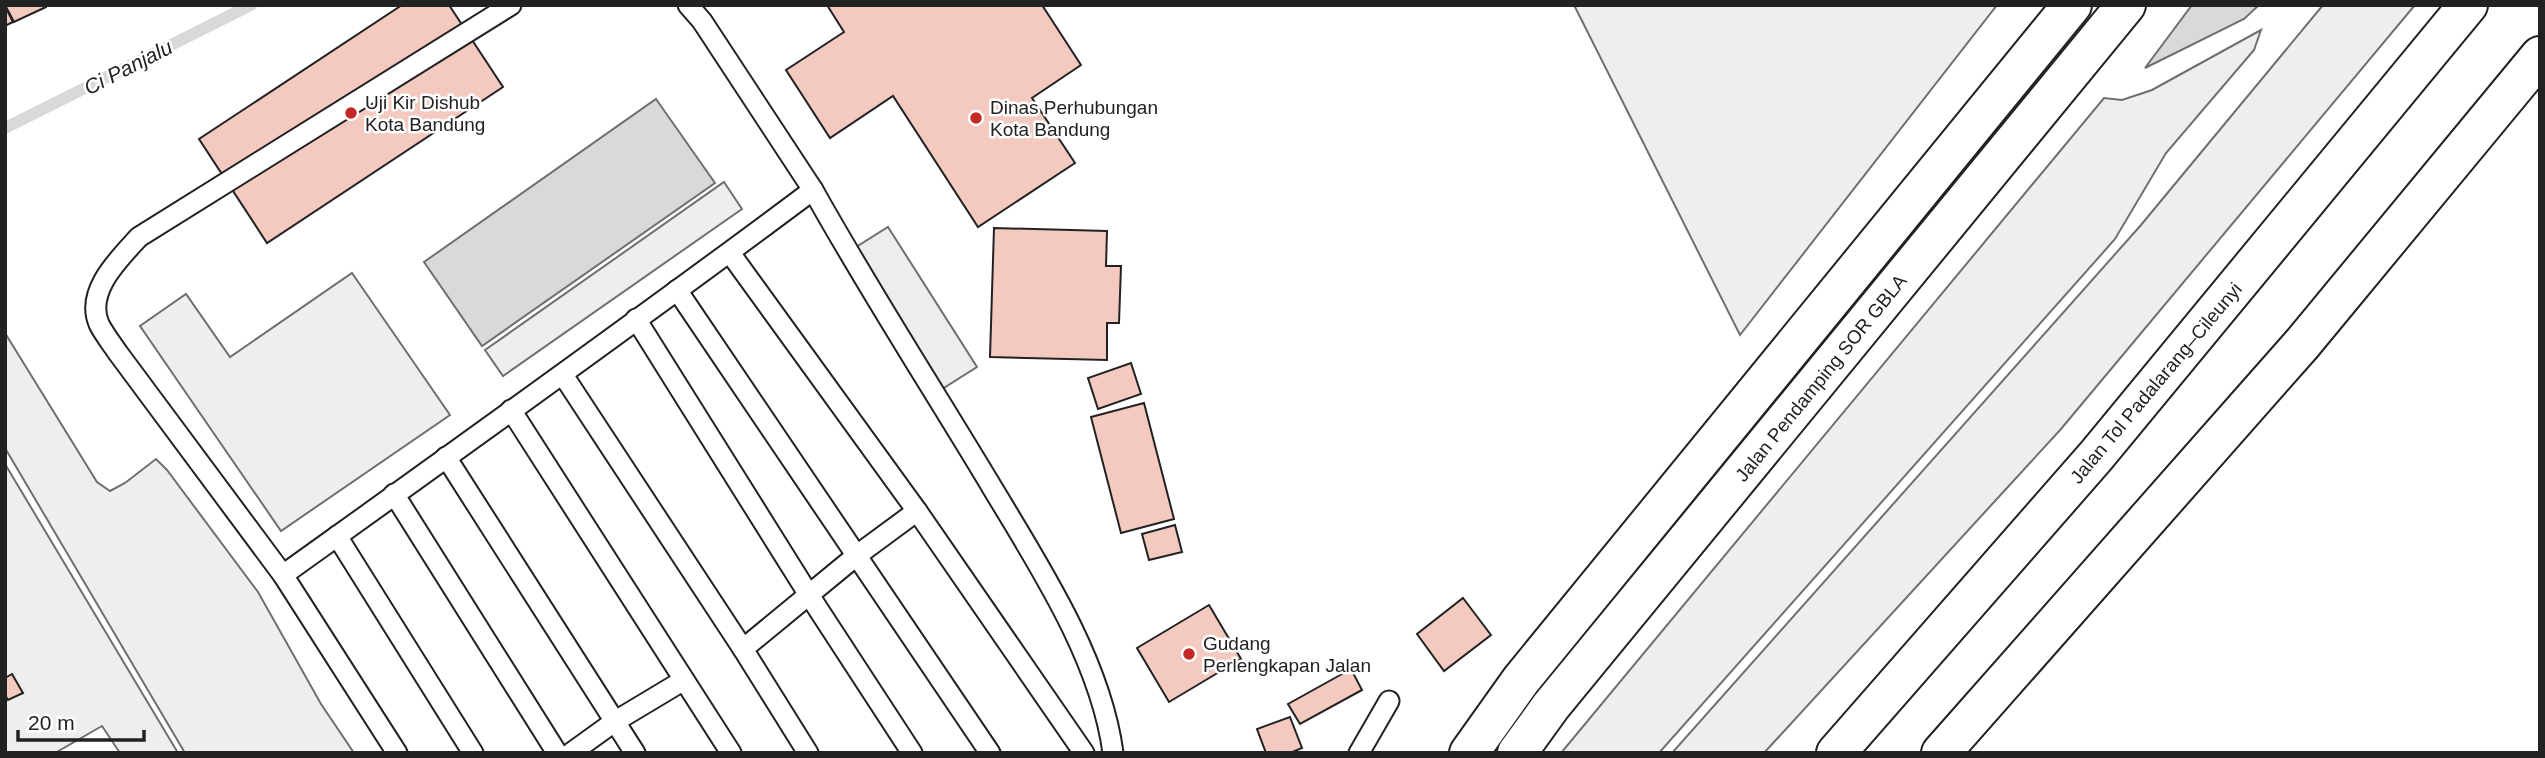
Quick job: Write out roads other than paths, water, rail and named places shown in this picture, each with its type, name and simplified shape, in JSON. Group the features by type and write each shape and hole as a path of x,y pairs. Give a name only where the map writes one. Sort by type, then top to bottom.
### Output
{"main road":[{"path":"1469,753 1521,680 2072,5"},
{"name":"Jalan Pendamping SOR GBLA","path":"1517,753 1551,706 2126,5"},
{"name":"Jalan Tol Padalarang–Cileunyi","path":"1836,753 2096,456 2468,5"},
{"path":"1941,753 2302,344 2540,56"}],"lane":[{"path":"397,753 283,575 111,343 98,323 97,299 109,270 139,237 511,5"},
{"path":"688,5 702,21 813,190 1048,580 1088,667 1110,733 1113,753"},
{"path":"283,575 563,375 813,190"},
{"path":"730,253 917,511 1084,753"},
{"path":"677,290 989,753"},
{"path":"636,319 809,595 912,753"},
{"path":"563,375 808,753"},
{"path":"511,410 731,753"},
{"path":"446,457 635,753"},
{"path":"394,494 557,753"},
{"path":"743,649 856,556 917,511"},
{"path":"337,536 473,753"},
{"path":"571,753 614,722 684,680"},
{"path":"1359,753 1389,701"}],"waterway":[{"name":"Ci Panjalu","path":"5,128 251,5"}],"place":[{"name":"Uji Kir Dishub Kota Bandung","path":"351,113"},
{"name":"Dinas Perhubungan Kota Bandung","path":"976,118"},
{"name":"Gudang Perlengkapan Jalan","path":"1189,654"}]}
